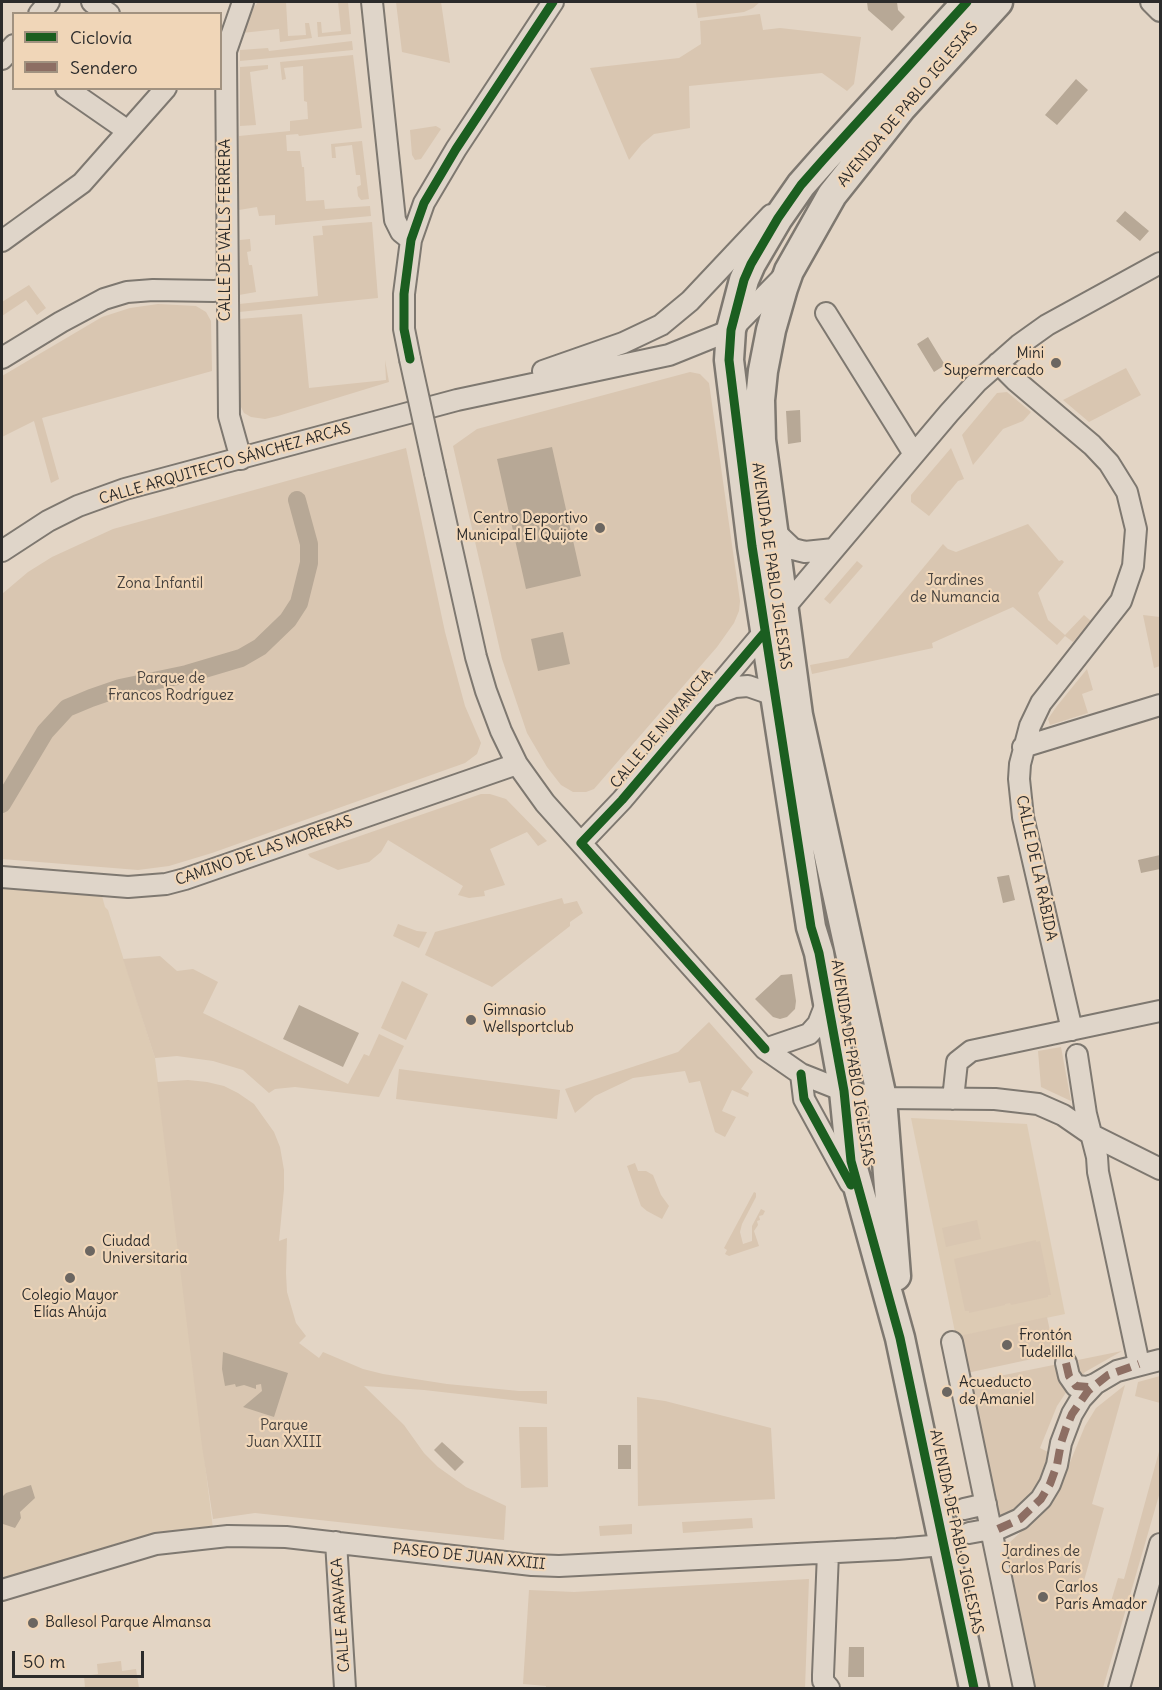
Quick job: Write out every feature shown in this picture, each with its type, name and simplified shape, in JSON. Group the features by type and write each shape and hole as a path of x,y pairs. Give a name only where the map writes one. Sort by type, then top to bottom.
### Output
{"street":[{"path":"92,2 106,12"},
{"path":"222,22 238,2"},
{"name":"CALLE DE VALLS FERRERA","path":"241,459 229,416 223,48 243,2"},
{"path":"372,2 395,220 401,232 411,240"},
{"path":"553,2 424,203 411,240 404,294 404,329 410,359 482,680 501,731 517,764 545,803 765,1049 801,1074 844,1091 882,1098 1014,1100 1038,1104 1063,1115 1092,1134 1161,1169"},
{"name":"AVENIDA DE PABLO IGLESIAS","path":"967,2 801,186 778,218 744,280 731,330 730,376 774,696 811,927 819,953 844,1091 851,1161 900,1338 974,1689"},
{"name":"AVENIDA DE PABLO IGLESIAS","path":"900,1338 882,1098 798,715 761,440 760,400 763,371 777,305 789,271 832,195 902,107 998,2"},
{"path":"1152,2 1161,11"},
{"path":"69,90 128,131"},
{"path":"2,241 82,183 164,90"},
{"name":"CALLE ARQUITECTO SÁNCHEZ ARCAS","path":"457,400 623,343 661,325 690,301 741,245 801,186"},
{"name":"CALLE DE NUMANCIA","path":"580,843 622,800 957,404 998,363 1047,325 1161,262"},
{"name":"CALLE ARQUITECTO SÁNCHEZ ARCAS","path":"2,551 48,521 78,506 125,489 457,400 669,355 731,330 789,271"},
{"path":"2,358 104,299 127,292 226,289"},
{"path":"826,313 914,454"},
{"name":"CALLE DE LA RÁBIDA","path":"998,363 1092,445 1109,464 1127,492 1136,529 1133,566 1121,601 1041,703 1023,747 1019,779 1023,817 1072,1029"},
{"path":"774,531 793,549 805,552 834,549"},
{"name":"CALLE DE NUMANCIA","path":"708,697 735,687 748,686 774,696"},
{"path":"1023,747 1161,705"},
{"name":"CAMINO DE LAS MORERAS","path":"2,877 128,887 166,884 517,764"},
{"name":"AVENIDA DE PABLO IGLESIAS","path":"765,1049 809,1034 818,1024 827,1001"},
{"path":"953,1099 957,1062 971,1051 1161,1011"},
{"path":"1077,1055 1086,1114 1097,1157 1098,1172 1139,1364"},
{"name":"AVENIDA DE PABLO IGLESIAS","path":"801,1074 804,1099 864,1209"},
{"path":"952,1341 986,1504 994,1529 1024,1689"},
{"path":"1066,1363 1069,1376 1076,1386 1088,1387 1117,1371 1161,1360"},
{"path":"969,1533 994,1529 1020,1519 1041,1499 1057,1465 1060,1443 1072,1414 1095,1384"},
{"path":"964,1509 986,1504"},
{"name":"PASEO DE JUAN XXIII","path":"2,1590 156,1544 228,1536 286,1537 532,1565 559,1566 943,1545"},
{"name":"CALLE ARAVACA","path":"336,1542 345,1689"},
{"path":"1119,1689 1161,1544"},
{"path":"828,1553 823,1675 829,1689"}],"shaded area":[{"path":"867,2 897,2 898,10 905,17 892,31 868,10"},
{"path":"1076,79 1088,90 1057,125 1045,115"},
{"path":"1125,211 1149,231 1140,241 1116,221"},
{"path":"928,337 945,365 934,372 917,344"},
{"path":"800,410 801,442 788,444 786,411"},
{"path":"552,447 581,576 526,589 497,459"},
{"path":"563,632 570,664 538,671 531,639"},
{"path":"1160,855 1160,869 1141,873 1138,860"},
{"path":"1009,875 1015,900 1003,903 997,877"},
{"name":"Ciudad Universitaria","path":"2,877 99,885 105,907 108,910 155,1058 214,1537 2,1590"},
{"path":"792,974 795,1009 787,1017 780,1019 773,1017 755,999 781,975"},
{"path":"299,1005 359,1033 343,1067 283,1039"},
{"path":"911,1118 1027,1124 1065,1314 956,1337"},
{"path":"223,1352 288,1373 274,1417 243,1407 262,1391 261,1384 256,1385 256,1389 244,1385 236,1387 235,1384 225,1386 222,1369"},
{"path":"442,1442 464,1462 455,1471 434,1450"},
{"path":"618,1445 631,1445 631,1469 618,1469"},
{"path":"31,1485 35,1498 20,1512 21,1518 15,1528 3,1524 2,1497 6,1493"},
{"path":"849,1647 864,1647 864,1677 848,1677"}],"green space":[{"path":"258,2 286,2 288,36 306,35 305,23 309,23 312,38 280,42 279,29 242,33 248,15"},
{"path":"338,2 348,2 351,34 318,37 317,22 321,22 322,33 341,31"},
{"path":"396,2 441,2 450,63 402,52"},
{"path":"696,2 760,2 744,12 698,18"},
{"path":"760,14 763,30 780,28 861,37 854,84 847,91 822,73 689,86 690,128 654,134 629,160 590,68 679,58 701,44 700,21"},
{"path":"352,41 353,50 240,61 240,50 268,48 269,51"},
{"path":"353,55 362,128 299,136 298,134 286,135 287,151 300,151 302,167 304,167 306,201 324,200 325,209 370,206 371,216 275,225 275,215 259,216 257,207 239,210 239,136 290,131 290,121 308,119 307,102 304,101 303,66 284,68 286,79 282,80 280,62"},
{"path":"268,65 268,69 250,72 256,125 240,126 240,67"},
{"path":"436,126 441,129 421,159 415,160 412,155 410,130"},
{"path":"362,141 369,199 361,200 357,187 361,185 360,175 356,175 352,145 335,147 336,158 332,158 331,144"},
{"path":"372,222 378,298 239,312 239,304 318,296 313,236 323,235 322,226"},
{"path":"250,239 251,251 247,252 249,265 252,265 256,292 239,295 240,240"},
{"path":"29,285 46,308 37,315 26,300 2,316 2,302"},
{"path":"158,304 196,306 206,312 211,321 212,371 42,418 59,479 51,483 34,421 2,437 2,376 102,317 130,308"},
{"path":"302,314 309,388 386,380 385,360 389,382 278,416 265,419 251,417 244,413 239,403 239,319"},
{"path":"1126,368 1141,395 1089,422 1063,400"},
{"name":"Centro Deportivo Municipal El Quijote","path":"690,372 700,374 709,383 740,601 739,611 734,623 717,647 594,789 586,792 573,792 561,785 547,767 527,733 502,659 453,446 477,429"},
{"path":"1007,392 1031,412 1023,421 1003,429 973,465 962,435 997,393"},
{"name":"Parque de Francos Rodríguez","path":"406,448 445,632 465,706 481,743 477,754 465,763 212,853 169,866 138,870 2,859 2,594 28,572 52,557 113,529"},
{"path":"951,448 964,479 958,481 929,516 911,502 911,495"},
{"name":"Jardines de Numancia","path":"1028,524 1059,561 1064,562 1038,593 1048,620 1065,635 1084,615 1091,621 1073,642 1065,636 1057,645 1013,607 932,643 933,648 812,674 810,665 848,658 943,544 956,552"},
{"path":"857,561 863,566 830,604 824,599"},
{"path":"1143,615 1160,617 1160,666 1154,668"},
{"path":"1087,669 1093,690 1082,694 1088,713 1050,725 1048,719"},
{"path":"481,794 506,799 547,841 538,846 527,832 490,849 505,885 484,891 485,896 469,898 458,895 463,886 388,840 381,852 369,862 338,870 308,854"},
{"path":"562,898 564,904 577,901 583,913 570,922 570,926 492,987 425,955 435,932"},
{"path":"398,924 427,932 419,948 393,936"},
{"path":"160,956 177,971 193,969 218,982 203,1013 348,1084 364,1054 369,1056 379,1034 404,1046 379,1097 295,1087 275,1089 269,1093 243,1070 213,1061 177,1056 155,1058 123,959"},
{"path":"402,981 428,994 406,1040 381,1028"},
{"path":"709,1022 753,1072 741,1089 749,1093 748,1097 732,1090 722,1111 736,1117 725,1137 715,1132 700,1081 689,1083 685,1071 633,1078 595,1096 575,1113 565,1089 678,1052"},
{"path":"1061,1047 1071,1101 1041,1087 1038,1051"},
{"path":"399,1069 560,1090 557,1119 396,1099"},
{"name":"Parque Juan XXIII","path":"188,1080 224,1086 238,1093 254,1104 274,1132 280,1147 284,1170 279,1241 287,1238 287,1292 296,1323 306,1336 299,1343 319,1358 323,1352 363,1369 383,1374 447,1384 519,1391 547,1391 547,1404 424,1390 364,1386 404,1425 424,1453 438,1467 466,1487 506,1506 504,1540 255,1513 213,1519 157,1082"},
{"path":"635,1163 638,1171 646,1171 653,1175 661,1195 669,1206 662,1219 641,1206 627,1166"},
{"path":"754,1192 756,1197 740,1232 743,1244 752,1241 752,1226 761,1209 765,1211 759,1216 760,1220 757,1221 758,1225 754,1231 759,1246 729,1256 725,1254 727,1250 724,1248"},
{"path":"977,1220 981,1239 946,1247 942,1228"},
{"path":"1036,1240 1036,1242 1040,1241 1051,1295 969,1313 965,1311 954,1259"},
{"name":"Frontón Tudelilla","path":"1047,1317 1055,1354 967,1373 959,1336"},
{"path":"1122,1351 1085,1372 1067,1391 1057,1406 1040,1448 1050,1453 1046,1479 1019,1510 999,1520 970,1382"},
{"path":"1160,1376 1160,1403 1135,1396 1138,1382"},
{"name":"Jardines de Carlos París","path":"1125,1385 1092,1504 1104,1508 1079,1599 1109,1608 1118,1578 1124,1579 1160,1448 1160,1492 1103,1688 1032,1688 1004,1552 1006,1546 1049,1505 1059,1489 1085,1426 1096,1408"},
{"path":"637,1397 665,1401 771,1428 775,1499 638,1506"},
{"path":"519,1427 547,1427 548,1487 521,1488"},
{"path":"752,1518 753,1528 683,1533 682,1522"},
{"path":"632,1524 632,1534 600,1536 599,1526"},
{"path":"809,1579 805,1688 546,1688 546,1686 523,1684 529,1590 574,1592"},
{"path":"121,1661 122,1671 136,1669 139,1688 85,1688 84,1676 98,1674 97,1664"}],"waterway":[{"path":"2,804 45,732 67,708 120,688 187,674 241,658 260,647 288,620 299,603 309,563 309,544 297,500"}],"marked path":[{"path":"1066,1363 1069,1376 1076,1386 1088,1387 1095,1384"},
{"path":"998,1529 1020,1519 1041,1499 1057,1465 1061,1443 1072,1414 1088,1391 1108,1375 1139,1364"}],"cycle path":[{"path":"410,359 404,329 404,294 411,240 424,203 456,149 553,2"},
{"path":"967,2 801,185 778,218 744,280 731,330 729,360 752,546 811,927 819,953 844,1091 851,1161 900,1338 974,1688"},
{"path":"765,632 622,800 581,843 765,1049"},
{"path":"801,1074 804,1099 851,1185"}],"place":[{"name":"Mini Supermercado","path":"1056,363"},
{"name":"Centro Deportivo Municipal El Quijote","path":"600,528"},
{"name":"Gimnasio Wellsportclub","path":"471,1020"},
{"name":"Ciudad Universitaria","path":"90,1251"},
{"name":"Colegio Mayor Elías Ahúja","path":"70,1278"},
{"name":"Frontón Tudelilla","path":"1007,1345"},
{"name":"Acueducto de Amaniel","path":"947,1392"},
{"name":"Carlos París Amador","path":"1043,1597"},
{"name":"Ballesol Parque Almansa","path":"33,1623"}],"park label":[{"name":"Zona Infantil","path":"160,584"}]}
